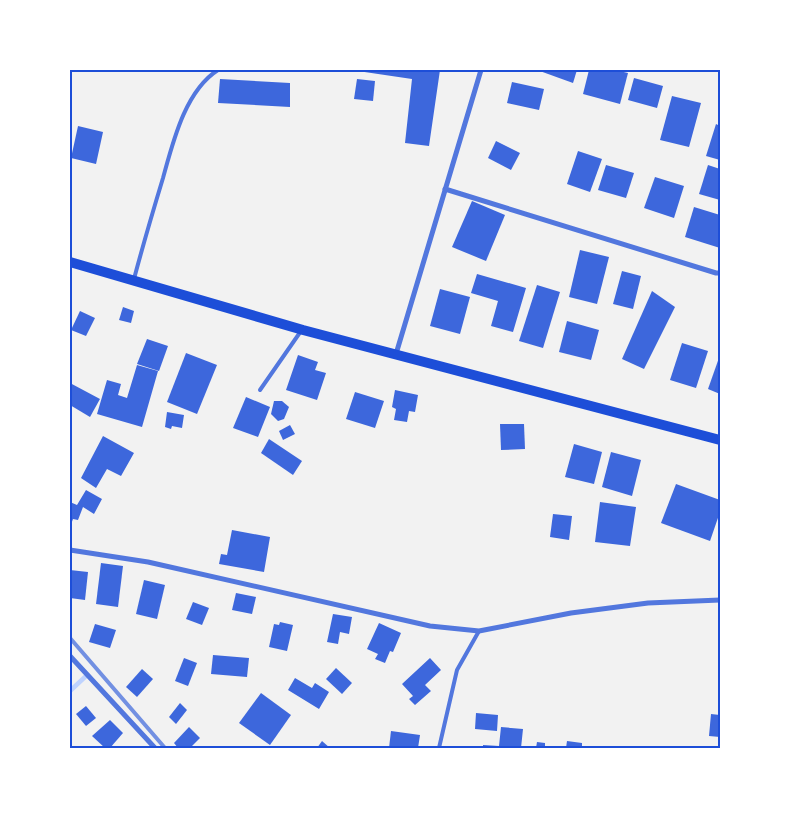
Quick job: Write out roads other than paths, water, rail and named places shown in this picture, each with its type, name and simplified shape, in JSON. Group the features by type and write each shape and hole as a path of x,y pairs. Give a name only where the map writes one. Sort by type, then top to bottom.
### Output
{"main road":[{"path":"70,262 302,330 720,440"}],"street":[{"path":"396,355 481,70"},
{"path":"444,189 716,274 720,273"},
{"path":"70,550 148,562 430,626 479,632 571,613 648,603 720,600"},
{"path":"70,656 155,748"}],"lane":[{"path":"134,281 173,139 195,94 207,77 218,70"},
{"path":"260,390 302,330"},
{"path":"439,748 457,670 479,632"}],"waterway":[{"path":"70,691 86,676"}],"railway":[{"path":"70,638 165,748"}]}
